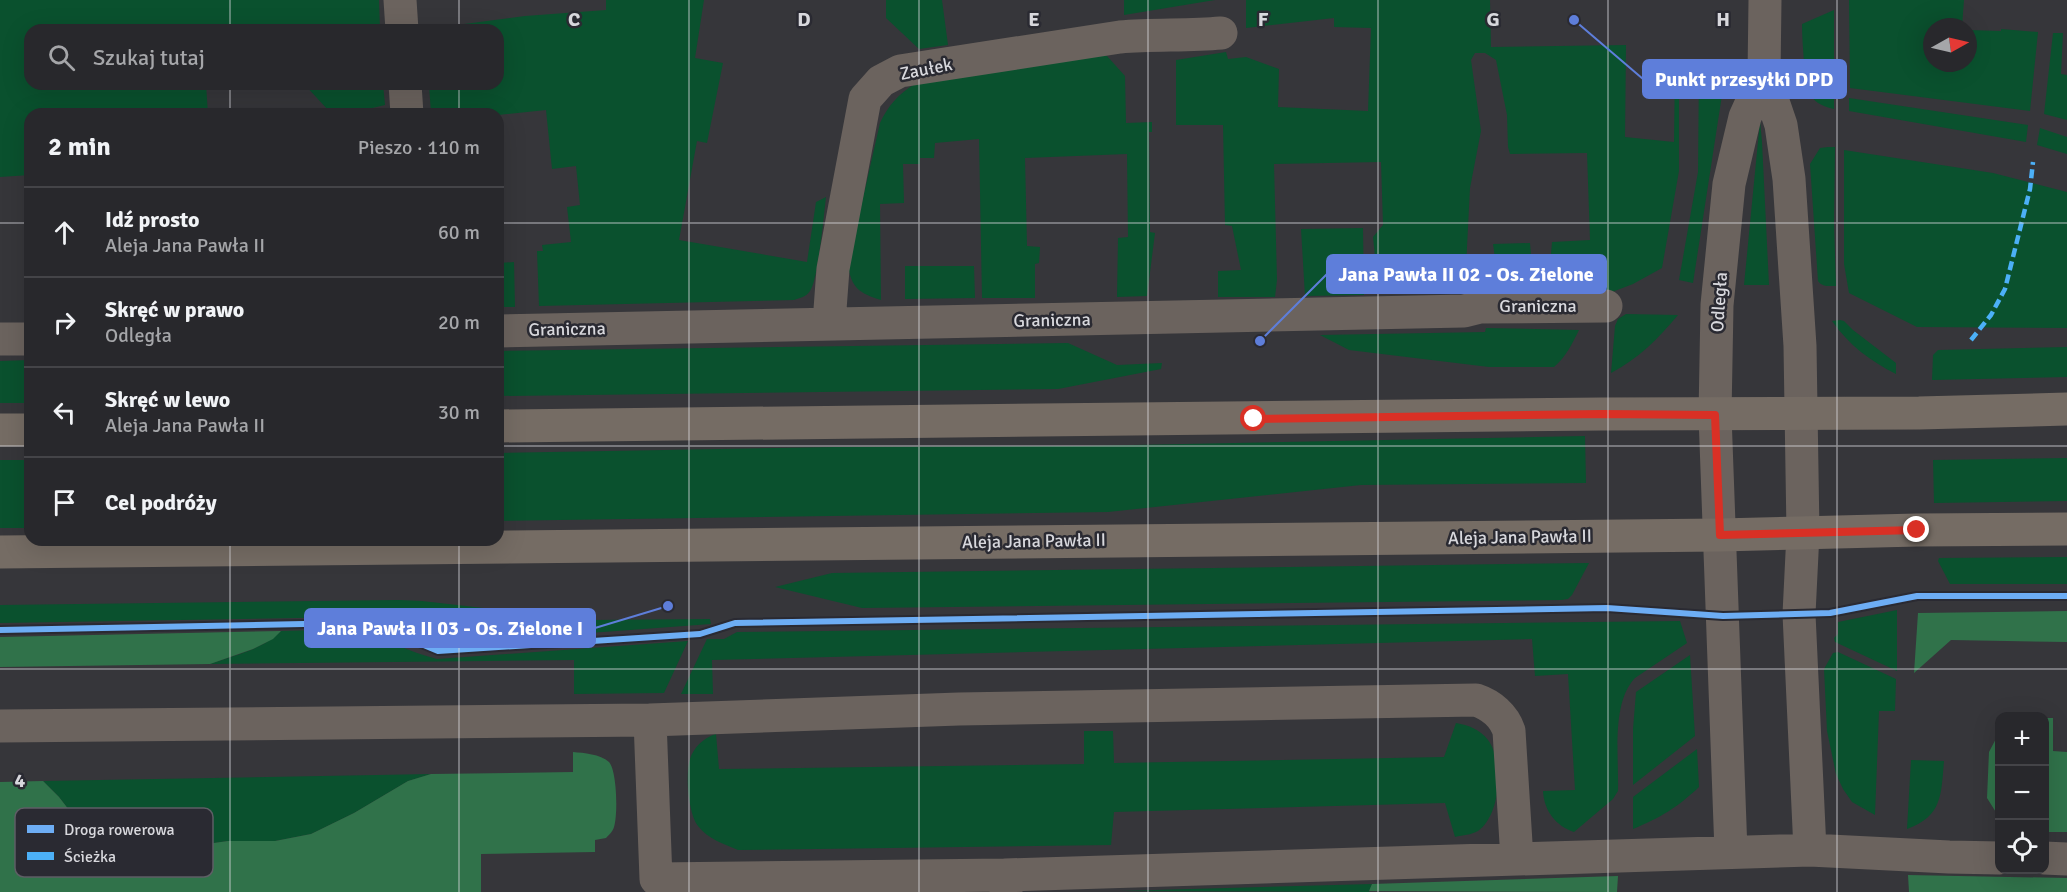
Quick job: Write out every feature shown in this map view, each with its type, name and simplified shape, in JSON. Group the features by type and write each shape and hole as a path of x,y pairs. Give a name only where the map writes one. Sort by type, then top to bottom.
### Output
{"main road":[{"path":"504,426 1602,414 1715,415 2067,409"},
{"path":"0,430 24,430"},
{"name":"Aleja Jana Pawła II","path":"0,552 1720,535 2067,529"}],"street":[{"path":"400,0 402,24"},
{"name":"Odległa","path":"1765,0 1764,75 1781,125 1789,179 1800,346 1803,533 1799,614 1810,849"},
{"name":"Zaułek","path":"829,323 833,269 865,99 881,81 900,71 1120,36 1221,33"},
{"name":"Odległa","path":"1731,852 1715,415 1718,305 1729,184 1745,117 1764,75"},
{"path":"405,90 407,108"},
{"name":"Graniczna","path":"504,330 1464,311 1480,307 1606,306"},
{"path":"0,339 24,339"},
{"path":"0,726 650,720 971,708 1476,700 1485,703 1497,712 1506,722 1509,731 1516,859"},
{"path":"650,720 656,879 1005,884 1516,859 1810,849 1995,858"},
{"path":"2049,858 2067,859"}],"green space":[{"path":"0,0 379,0 380,24 24,24 24,90 206,90 208,108 24,108 24,175 0,177"},
{"path":"606,0 704,0 695,58 723,63 707,143 697,141 679,240 807,262 816,202 826,197 816,274 810,291 805,296 794,300 539,306 537,251 543,251 542,245 571,242 567,207 580,205 576,166 552,169 546,110 504,114 504,108 431,108 429,90 504,90 504,24 464,24 525,16 606,10"},
{"path":"886,0 942,0 948,45 919,49 886,18"},
{"path":"1124,0 1215,0 1124,15"},
{"path":"1246,0 1490,0 1491,47 1626,45 1625,137 1674,142 1675,66 1679,67 1679,171 1662,268 1633,284 1612,292 1496,294 1493,244 1530,243 1531,255 1551,254 1552,242 1590,240 1587,153 1510,154 1507,115 1496,60 1485,53 1475,53 1471,60 1481,131 1470,188 1466,267 1458,294 1376,294 1373,237 1383,225 1381,162 1274,164 1277,280 1275,297 1218,297 1218,271 1241,270 1232,226 1225,225 1223,125 1176,125 1176,60 1226,52 1228,59 1246,57 1279,69 1278,107 1368,111 1371,28 1334,27 1334,18 1246,28"},
{"path":"1849,0 1964,0 1963,18 1923,18 1923,72 1977,72 1977,30 2001,31 2001,29 2038,32 2030,111 1850,88"},
{"path":"1834,10 1834,109 1818,103 1809,93 1802,24"},
{"path":"2053,33 2063,33 2061,74 2067,75 2067,120 2044,114"},
{"path":"1096,54 1107,56 1125,76 1126,123 1152,122 1152,132 1149,132 1150,232 1155,233 1147,296 1117,297 1118,238 1128,237 1127,154 1025,158 1027,246 1040,247 1039,263 1035,264 1035,298 982,298 979,139 935,143 934,158 920,158 920,164 903,164 904,203 880,204 881,300 857,288 851,279 848,264 880,123 886,111 899,96 915,84"},
{"path":"1699,67 1719,76 1724,82 1693,283 1679,280 1698,172"},
{"path":"310,90 384,90 385,105 372,108 326,108"},
{"path":"1849,98 2028,125 2026,142 1849,111"},
{"path":"1760,121 1769,285 1744,285"},
{"path":"2040,128 2067,137 2067,154 2037,145"},
{"path":"1835,147 1836,286 1824,285 1818,281 1810,164 1820,148"},
{"path":"1844,150 1993,173 2067,192 2067,328 1917,327 1849,293 1844,264"},
{"path":"1363,228 1364,295 1305,296 1301,229"},
{"path":"514,262 515,307 504,307 504,263"},
{"path":"905,266 974,266 975,298 905,299"},
{"path":"1626,314 1678,315 1648,347 1611,373 1615,326 1618,319"},
{"path":"1840,320 1896,363 1896,374 1877,364 1853,345 1832,321"},
{"path":"1486,328 1579,330 1565,355 1554,367 1489,367 1349,350 1320,335 1485,332"},
{"path":"1068,343 1117,365 1162,363 1161,369 1058,389 504,396 504,351"},
{"path":"2067,347 2067,377 1932,380 1933,355 1938,350"},
{"path":"24,360 24,403 0,403 0,361"},
{"path":"1585,436 1586,483 1361,485 1108,512 504,521 504,453 835,447 1083,446"},
{"path":"2067,458 2067,501 1934,503 1933,460"},
{"path":"0,460 24,460 24,528 0,528"},
{"path":"2067,557 2067,584 1950,584 1938,561 1939,558"},
{"path":"1589,563 1572,595 1568,599 1561,600 862,608 775,587 832,573"},
{"path":"399,600 590,620 710,619 711,624 441,644 393,626 355,617 0,623 0,605"},
{"path":"1897,610 1897,671 1835,642 1838,622"},
{"path":"2067,611 2067,642 1951,640 1914,673 1918,613"},
{"path":"1680,621 1687,643 1635,678 1622,702 1618,732 1618,791 1613,799 1574,832 1562,826 1552,817 1543,791 1575,790 1568,674 1535,676 1532,639 712,660 713,694 681,694 707,639 724,639 737,632"},
{"path":"356,629 437,659 688,641 664,693 574,694 574,660 210,664 257,647 281,631"},
{"path":"281,631 273,639 253,649 210,664 0,667 0,637"},
{"path":"1838,652 1896,679 1895,711 1879,711 1875,815 1852,802 1836,774 1827,731 1824,669 1833,653"},
{"path":"1690,655 1695,736 1633,785 1633,729 1636,692"},
{"path":"2049,718 2053,718 2053,751 2067,752 2067,832 2049,832"},
{"path":"1456,723 1474,728 1488,740 1496,761 1498,787 1492,813 1486,823 1478,831 1455,837 1445,803 1114,812 1111,845 738,850 711,838 702,831 692,812 688,791 688,769 692,754 702,741 716,734 719,769 1084,764 1084,731 1113,731 1114,763 1444,757"},
{"path":"1995,741 1995,811 1987,798 1989,752"},
{"path":"1697,749 1699,787 1668,811 1633,829 1633,797"},
{"path":"573,752 592,754 609,762 614,774 616,804 612,831 606,838 595,840 595,852 481,854 481,892 0,892 0,782 43,781 68,808 15,808 15,877 213,877 213,843 275,841 311,834 354,813 408,781 431,774 573,772"},
{"path":"1911,760 1944,761 1940,794 1934,810 1928,818 1907,829"},
{"path":"431,774 408,781 354,813 311,834 275,841 213,843 213,808 68,808 43,781"},
{"path":"1908,875 2067,878 2067,892 1909,892"},
{"path":"1618,876 1617,892 1369,891 1372,884"},
{"path":"1372,884 1369,892 1119,891"}],"marked path":[{"path":"1971,340 1991,315 2005,289 2030,189 2033,162"}],"cycle path":[{"path":"0,630 353,623 388,630 438,651 700,634 735,623 1607,608 1723,616 1830,613 1917,596 2067,596"}],"place":[{"name":"Punkt przesyłki DPD","path":"1574,20"},
{"name":"Jana Pawła II 02 - Os. Zielone","path":"1260,341"},
{"name":"Jana Pawła II 03 - Os. Zielone I","path":"668,606"}],"route":[{"path":"1254,419 1602,414 1715,415 1720,535 1917,530"}]}
